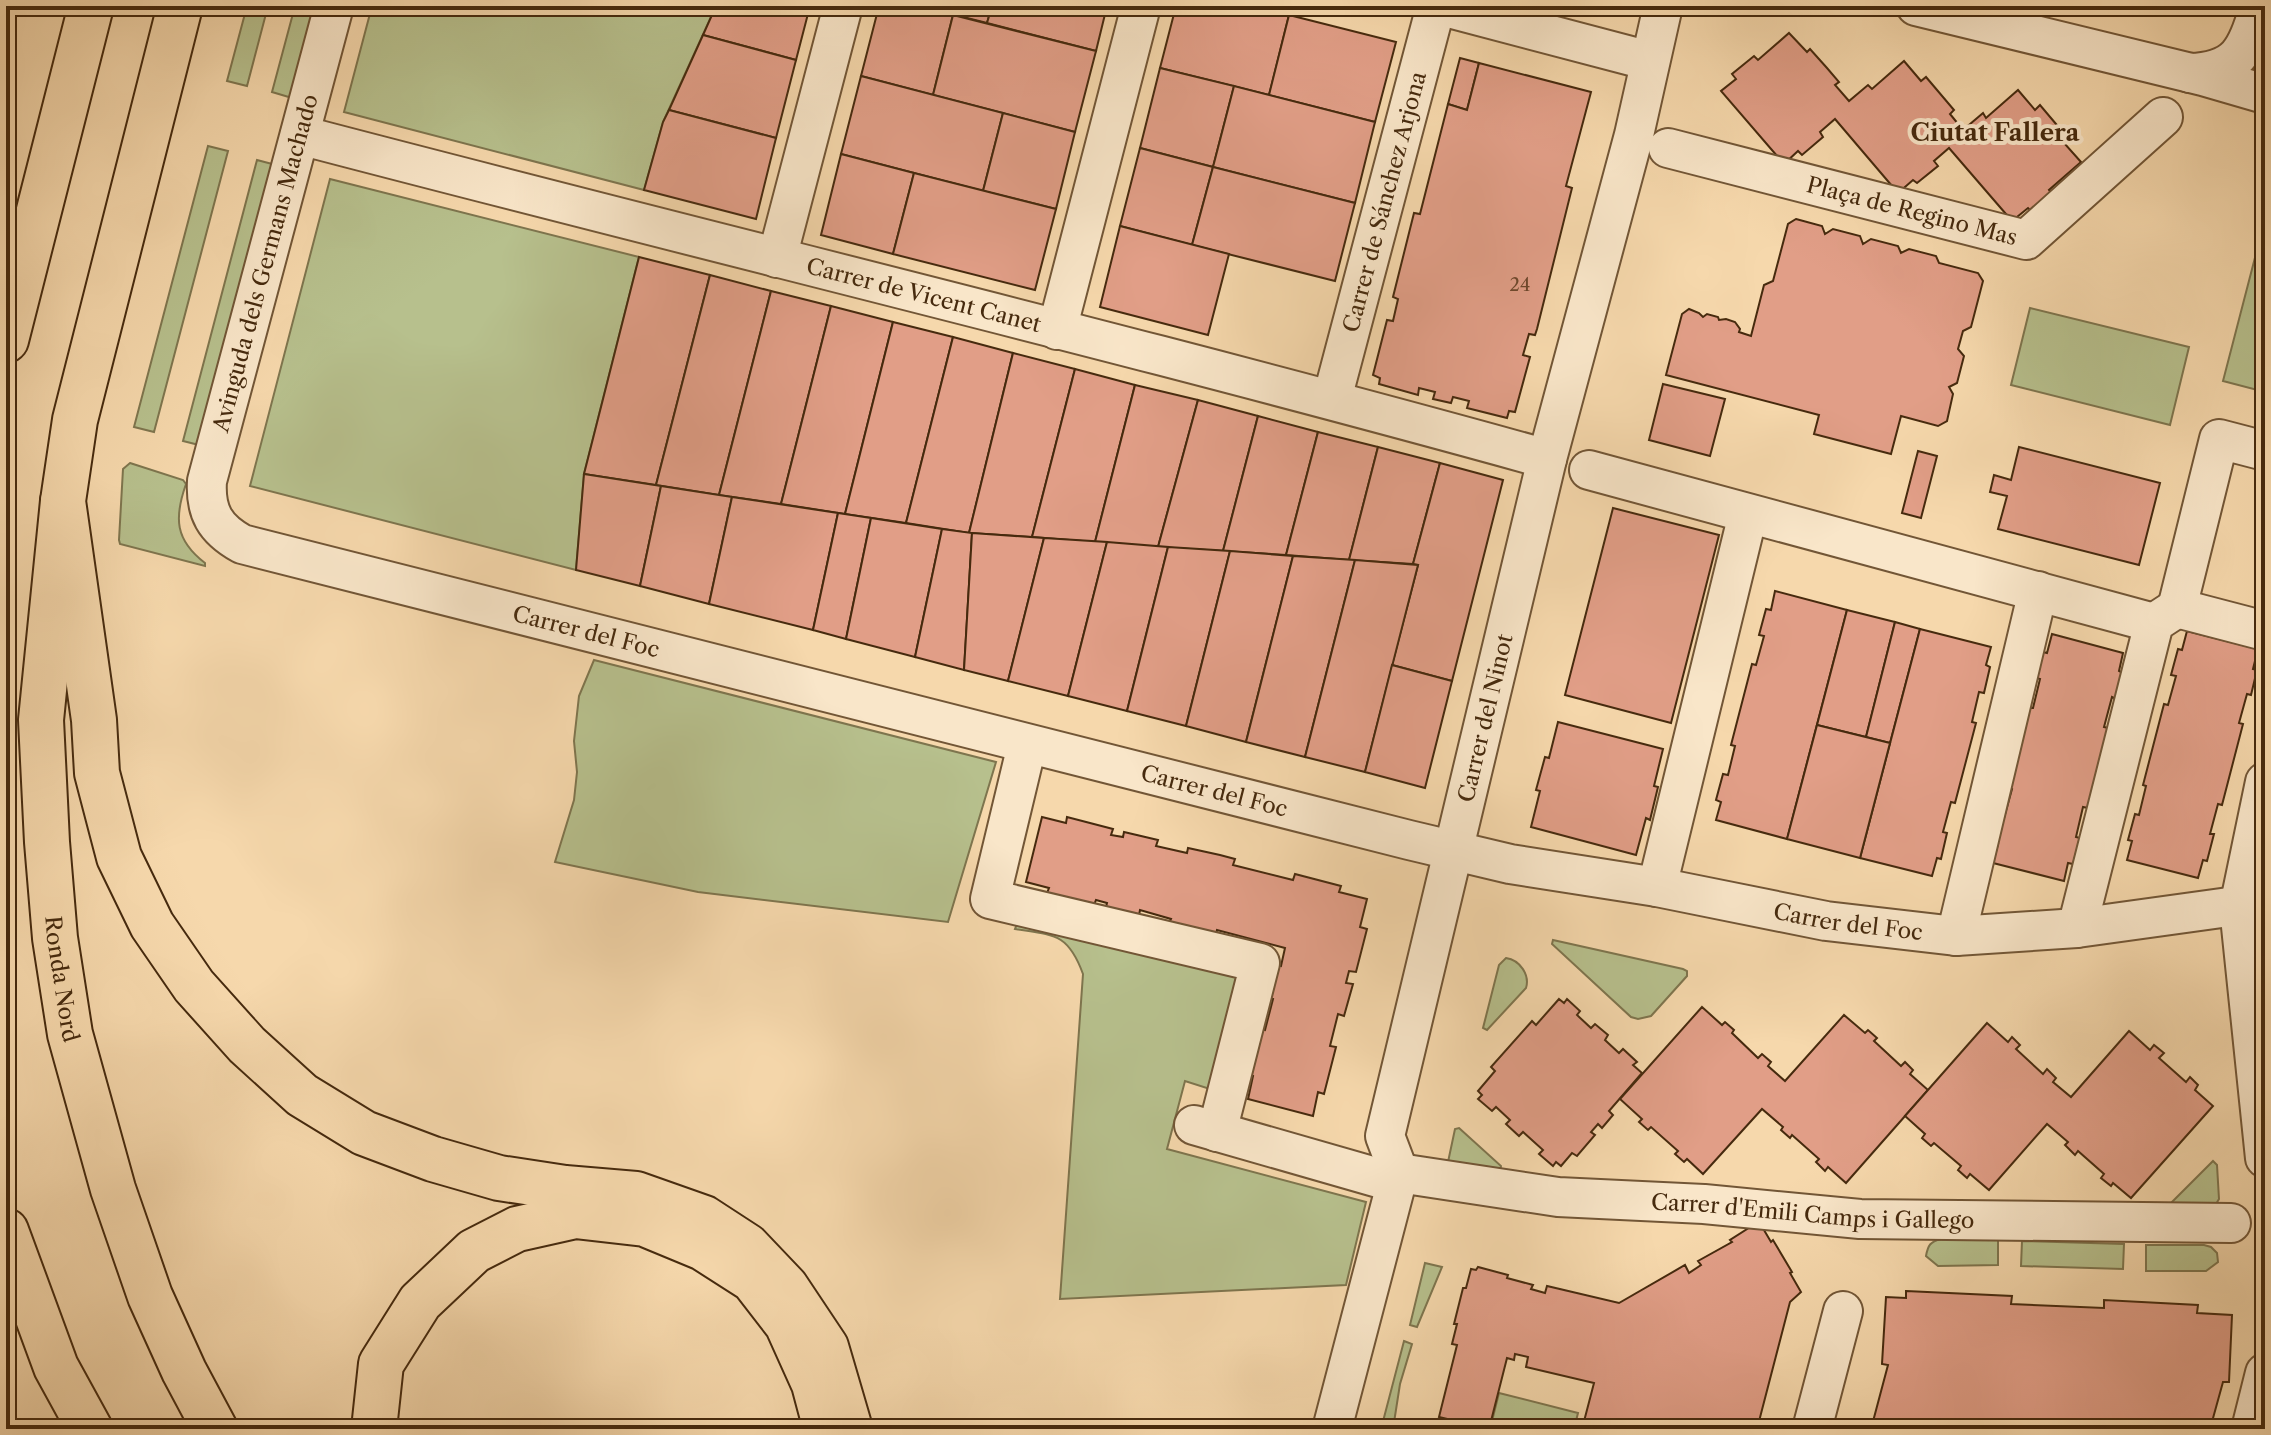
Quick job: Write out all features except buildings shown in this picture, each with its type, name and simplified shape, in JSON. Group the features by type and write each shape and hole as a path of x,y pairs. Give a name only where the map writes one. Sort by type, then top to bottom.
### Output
{"main road":[{"path":"6,340 91,6"},
{"path":"180,6 75,420 63,501 94,720 97,773 119,857 152,925 194,986 247,1045 302,1095 364,1133 433,1159 499,1178 636,1194 704,1218 747,1246 786,1287 826,1347 850,1429"},
{"name":"Ronda Nord","path":"63,501 41,720 55,938 70,1034 113,1189 150,1296 215,1429"},
{"path":"374,1429 381,1364 420,1302 474,1251 517,1229 575,1216 645,1224 703,1248 753,1280 787,1324 814,1384 826,1429"},
{"path":"6,1231 56,1367 90,1429"}],"street":[{"name":"Avinguda dels Germans Machado","path":"213,520 206,499 207,481 334,6"},
{"path":"777,258 843,6"},
{"path":"1057,330 1141,6"},
{"path":"1439,6 1650,61"},
{"name":"Carrer de Sánchez Arjona","path":"1332,399 1439,6"},
{"name":"Carrer del Ninot","path":"1397,1178 1385,1136 1547,459 1634,135 1663,6"},
{"path":"1916,6 2265,94"},
{"path":"2190,73 2221,69 2237,58 2248,41 2260,6"},
{"name":"Plaça de Regino Mas","path":"1668,148 2026,240 2163,117"},
{"name":"Carrer de Vicent Canet","path":"300,135 1332,399 1547,459"},
{"path":"2077,928 2219,439 2265,451"},
{"path":"1589,470 2038,591 2166,616 2265,631"},
{"path":"1657,887 1748,514"},
{"name":"Carrer del Foc","path":"213,520 227,536 242,544 1027,745 1510,864 1657,887 1826,921 1956,936 2077,928 2252,904"},
{"path":"1956,936 2038,591"},
{"name":"Carrer d'Emili Camps i Gallego","path":"1027,745 990,899 1260,963 1206,1128 1397,1178 1558,1197 1704,1204 1860,1219 2231,1223"},
{"path":"2265,782 2252,904 2265,1158"},
{"path":"1332,1429 1397,1178"},
{"path":"1812,1429 1843,1311"},
{"path":"2251,1429 2265,1373"}],"green space":[{"path":"247,6 268,6 247,86 227,81"},
{"path":"295,6 316,6 292,98 272,92"},
{"path":"372,6 716,6 663,122 644,190 344,112"},
{"path":"208,146 228,151 154,432 134,427"},
{"path":"257,160 276,165 203,446 183,441"},
{"path":"330,179 639,257 584,474 576,570 250,486"},
{"path":"2265,219 2265,392 2223,381"},
{"path":"2030,308 2189,347 2170,425 2011,385"},
{"path":"130,463 183,480 186,484 180,507 180,528 188,546 205,566 120,544 123,469"},
{"path":"594,660 996,762 948,922 698,892 555,862 574,800 577,772 574,741 579,696"},
{"path":"1021,914 1243,974 1213,1090 1185,1081 1167,1149 1366,1202 1346,1285 1060,1299 1083,974 1072,951 1058,938 1015,929"},
{"path":"1553,940 1683,969 1687,971 1687,976 1651,1016 1638,1019 1631,1017 1552,944"},
{"path":"1506,958 1523,969 1527,978 1526,988 1487,1030 1483,1028 1499,965"},
{"path":"1459,1128 1501,1166 1500,1171 1448,1162 1455,1129"},
{"path":"2213,1161 2217,1165 2219,1199 2216,1204 2169,1205"},
{"path":"1941,1239 1998,1239 1998,1265 1938,1266 1926,1256 1930,1244"},
{"path":"2022,1241 2124,1244 2123,1269 2021,1266"},
{"path":"2146,1245 2204,1245 2217,1253 2218,1262 2206,1271 2146,1271"},
{"path":"1425,1263 1442,1267 1417,1327 1410,1325"},
{"path":"1404,1341 1412,1344 1400,1384 1393,1429 1381,1429"},
{"path":"1499,1393 1578,1413 1574,1429 1490,1429"}],"district":[{"name":"Ciutat Fallera","path":"1995,133"}]}
